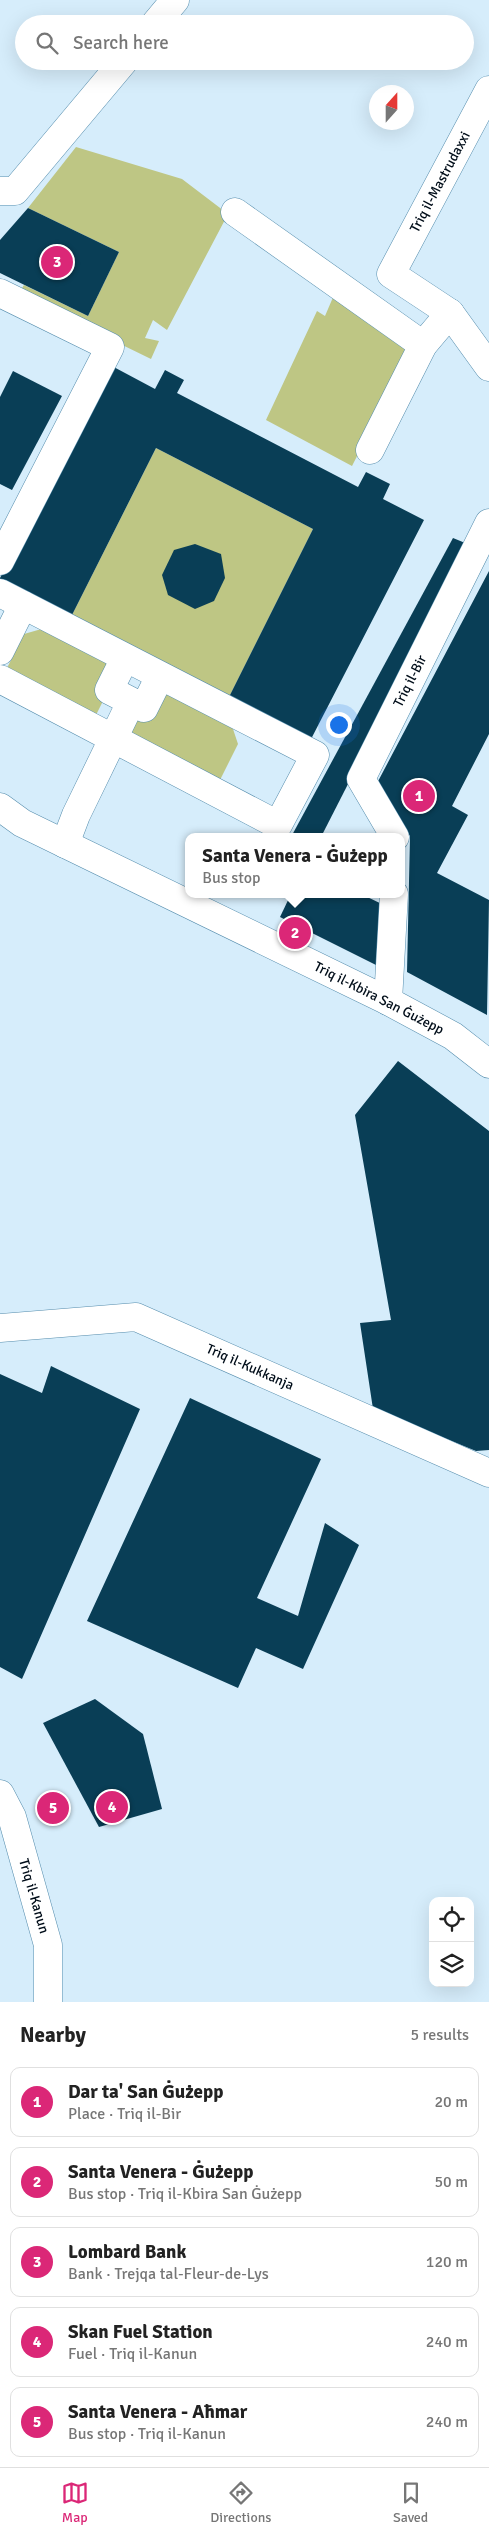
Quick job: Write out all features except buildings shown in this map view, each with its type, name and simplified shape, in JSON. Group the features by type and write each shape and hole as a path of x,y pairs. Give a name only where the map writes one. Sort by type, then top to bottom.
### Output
{"street":[{"path":"162,15 175,0"},
{"path":"8,191 116,70"},
{"name":"Triq il-Mastrudaxxi","path":"450,313 391,274 489,90"},
{"path":"235,212 423,345"},
{"path":"0,293 110,347 0,561"},
{"path":"370,450 423,345 450,313 489,367"},
{"name":"Triq il-Bir","path":"393,833 361,780 489,524"},
{"path":"0,651 12,599 315,755 278,825 0,679"},
{"path":"125,658 109,690 131,702 144,708 160,676"},
{"path":"65,844 76,816 131,702"},
{"name":"Triq il-Kbira San Ġużepp","path":"0,807 11,821 65,844 388,1001 453,1036 489,1064"},
{"path":"388,1001 394,898"},
{"name":"Triq il-Kukkanja","path":"0,1328 136,1317 489,1473"},
{"name":"Triq il-Kanun","path":"0,1794 12,1817 48,1944 48,2002"}],"green space":[{"path":"76,147 182,179 228,214 167,330 153,320 145,338 159,341 151,359 18,294 24,285 88,316 119,252 28,208"},
{"path":"334,295 412,348 352,466 266,420 317,311 325,316"},
{"path":"156,448 313,529 227,701 70,619"},
{"path":"45,628 112,662 96,694 104,699 94,719 4,674 24,634"},
{"path":"164,689 231,723 238,744 218,784 128,738 139,717 148,721"}],"place":[{"name":"Lombard Bank","path":"57,262"},
{"name":"Dar ta' San Ġużepp","path":"419,796"},
{"name":"Santa Venera - Ġużepp","path":"295,933"},
{"name":"Skan Fuel Station","path":"112,1807"},
{"name":"Santa Venera - Aħmar","path":"53,1808"}]}
